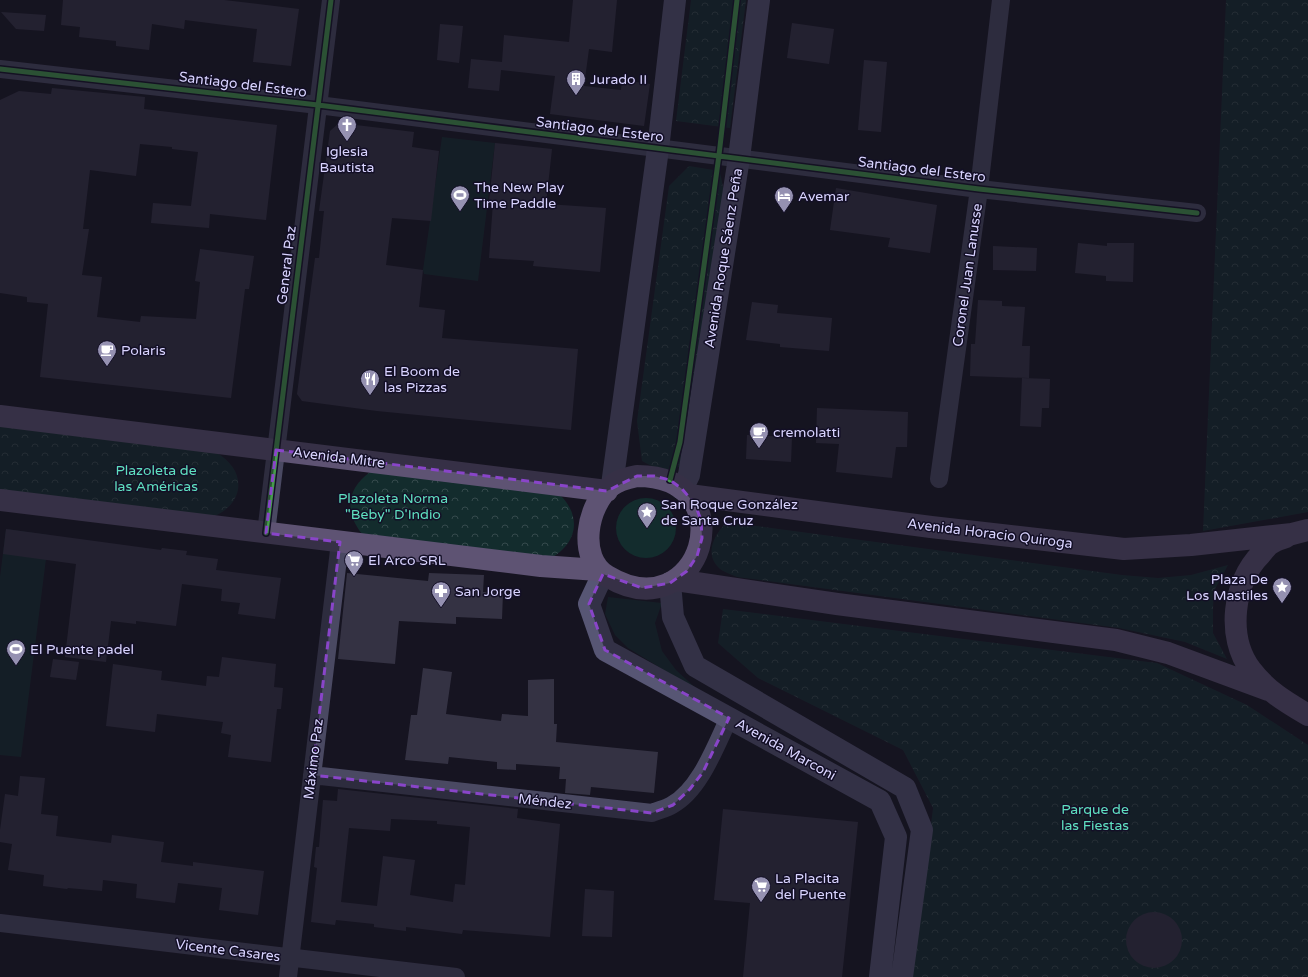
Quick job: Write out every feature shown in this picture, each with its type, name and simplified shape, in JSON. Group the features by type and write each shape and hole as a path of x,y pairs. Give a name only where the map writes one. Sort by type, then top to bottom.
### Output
{"main road":[{"path":"609,488 658,149 675,0"},
{"name":"Avenida Roque Sáenz Peña","path":"685,492 689,475 739,158 759,0"},
{"name":"Avenida Mitre","path":"0,416 276,450 609,488"},
{"path":"0,500 340,542 601,572 626,585 642,588 658,587 673,581 687,570 697,556 702,538 702,520 695,504 685,492 670,480 654,476 637,476 609,488 596,504 590,519 589,536 591,552 601,572"},
{"name":"Avenida Horacio Quiroga","path":"685,492 931,527 1124,549 1191,546 1300,532"},
{"name":"Avenida Horacio Quiroga","path":"1300,532 1271,543 1252,563 1240,588 1235,616 1239,643 1250,668 1268,690 1281,700 1308,715"},
{"name":"Avenida Marconi","path":"601,572 588,604 605,650 880,801 896,837 880,977"},
{"name":"Avenida Horacio Quiroga","path":"673,581 1116,640 1168,653 1268,690"},
{"name":"Avenida Marconi","path":"673,581 673,617 695,666 905,788 922,830 902,977"}],"street":[{"name":"General Paz","path":"266,533 331,0"},
{"name":"Coronel Juan Lanusse","path":"939,479 979,189 1001,0"},
{"name":"Santiago del Estero","path":"0,69 318,105 979,189 1197,213"},
{"name":"Máximo Paz","path":"288,977 340,542"},
{"name":"Méndez","path":"312,775 652,813 673,805 690,789 703,772 728,718"},
{"name":"Vicente Casares","path":"0,923 456,977"}],"highlighted area":[{"path":"276,450 607,491 637,476 654,476 670,480 682,489 695,504 701,520 702,538 697,556 687,571 670,583 642,588 603,574 589,604 605,650 729,718 703,772 690,789 673,805 652,813 312,775 340,542 266,533"}],"green space":[{"path":"691,0 746,0 730,128 676,121"},
{"path":"1226,0 1308,0 1308,512 1203,531"},
{"name":"The New Play Time Paddle","path":"442,137 495,143 478,281 424,274 423,270"},
{"path":"689,166 720,171 724,193 690,442 679,467 661,471 642,461 637,421 669,186"},
{"name":"Plazoleta de las Américas","path":"0,424 215,452 226,460 233,468 238,478 236,497 230,506 221,513 209,518 0,491"},
{"name":"Plazoleta Norma \"Beby\" D'Indio","path":"370,472 553,489 563,498 570,508 574,528 571,538 557,555 545,561 362,534 352,517 351,501 357,486"},
{"path":"646,498 662,503 667,507 671,512 676,528 671,544 667,549 662,553 646,558 630,553 625,549 621,544 616,528 621,512 625,507 630,503"},
{"path":"742,524 1122,575 1158,578 1191,575 1228,565 1214,591 1213,608 1213,633 1227,659 1185,642 1119,628 737,577 719,568 712,557 712,546 714,540 724,525"},
{"name":"El Puente padel","path":"6,529 49,535 21,757 0,755 0,577"},
{"path":"608,597 662,603 655,623 662,651 676,670 700,692 628,648 615,635 605,614"},
{"name":"Parque de las Fiestas","path":"723,609 1157,663 1247,705 1308,745 1308,977 912,977 933,808 903,750 758,678 718,643"}],"building":[{"path":"63,0 224,0 299,9 291,66 253,62 257,29 185,20 184,29 152,24 149,50 116,46 116,41 79,37 80,27 61,25"},
{"path":"573,0 617,0 612,52 589,49 584,86 621,90 622,80 650,84 644,126 550,114 555,76 501,70 499,91 468,88 471,59 502,62 504,35 569,42"},
{"path":"1,12 46,15 44,31 16,29"},
{"path":"792,23 834,29 829,64 787,58"},
{"path":"440,24 463,26 459,63 437,60"},
{"path":"864,60 887,62 881,132 858,130"},
{"path":"52,88 145,97 144,109 277,125 266,220 210,214 209,228 151,223 153,203 191,206 198,152 172,149 172,147 140,144 136,176 90,170 83,229 89,229 82,275 102,277 97,317 140,322 141,316 196,319 200,282 195,281 200,249 254,256 249,289 245,289 231,398 40,377 48,304 27,302 27,297 0,293 0,100 19,91 51,94"},
{"path":"339,123 414,132 412,147 439,151 431,221 392,218 386,265 423,270 419,307 445,310 442,338 578,349 571,430 377,411 302,401 297,394 315,258 319,258 324,211 319,211 330,131"},
{"path":"495,143 552,149 546,204 606,208 600,272 533,266 534,261 489,258 493,203 489,202"},
{"path":"836,188 937,205 930,253 888,247 890,238 830,230"},
{"path":"1078,243 1107,246 1107,243 1134,243 1133,282 1106,281 1106,276 1075,273"},
{"path":"993,246 1037,248 1036,271 993,270"},
{"path":"978,300 1002,301 1002,306 1025,307 1022,346 1030,346 1029,378 970,376 971,344 975,344"},
{"path":"752,302 778,305 777,313 832,318 829,351 780,347 780,344 746,340"},
{"path":"1022,378 1050,379 1049,408 1042,408 1041,427 1020,426"},
{"path":"817,408 908,412 907,447 896,447 892,478 836,472 839,444 816,443"},
{"path":"747,435 792,437 791,462 746,459"},
{"path":"6,529 161,550 162,548 187,551 186,555 218,559 216,570 281,578 275,619 238,614 240,603 221,601 222,589 182,584 176,626 136,621 136,624 111,621 106,662 65,657 76,564 3,554"},
{"path":"347,573 428,581 429,573 484,575 483,592 503,593 502,619 456,617 456,624 399,621 395,664 338,659"},
{"path":"222,657 276,664 274,687 283,688 281,709 277,709 271,762 228,757 231,735 221,733 223,722 157,714 155,732 106,726 113,664 162,671 161,680 206,686 207,676 219,677"},
{"path":"53,659 79,662 76,680 50,677"},
{"path":"423,668 452,672 446,714 501,721 502,714 528,716 528,680 554,679 554,724 557,724 556,742 658,752 654,793 591,787 590,795 565,793 566,779 559,779 560,767 516,764 516,770 497,769 497,762 449,757 448,764 405,760 411,715 417,715"},
{"path":"20,776 45,778 41,814 58,816 56,836 111,843 112,835 164,842 161,862 193,866 193,862 264,871 258,915 219,910 222,888 178,883 175,903 136,898 137,884 103,880 102,891 67,889 43,886 44,875 8,870 12,844 0,842 0,830 5,794 18,796"},
{"path":"338,789 518,809 517,818 560,824 550,937 463,930 462,934 406,927 406,931 374,927 374,924 336,920 335,925 311,922 317,868 314,867 316,847 319,847 323,800 337,801","holes":["391,819 437,821 437,824 470,827 465,885 455,884 453,902 410,895 415,860 383,856 377,906 341,902 349,828 390,831"]},
{"path":"723,809 858,822 842,977 743,977 750,903 714,900"},
{"path":"585,889 614,891 612,937 582,936"},
{"path":"1149,912 1159,912 1174,920 1180,929 1182,940 1180,951 1174,960 1159,968 1149,968 1138,963 1131,956 1126,945 1126,935 1131,924 1138,917"}],"cycle path":[{"path":"266,533 331,0"},
{"path":"670,480 680,442 719,155 737,0"},
{"path":"0,69 318,105 979,189 1197,213"}],"place":[{"name":"Jurado II","path":"576,96"},
{"name":"Iglesia Bautista","path":"347,142"},
{"name":"The New Play Time Paddle","path":"460,212"},
{"name":"Avemar","path":"784,213"},
{"name":"Polaris","path":"107,367"},
{"name":"El Boom de las Pizzas","path":"370,396"},
{"name":"cremolatti","path":"759,449"},
{"name":"San Roque González de Santa Cruz","path":"647,529"},
{"name":"El Arco SRL","path":"354,577"},
{"name":"Plaza De Los Mastiles","path":"1282,604"},
{"name":"San Jorge","path":"441,608"},
{"name":"El Puente padel","path":"16,666"},
{"name":"La Placita del Puente","path":"761,903"}]}
